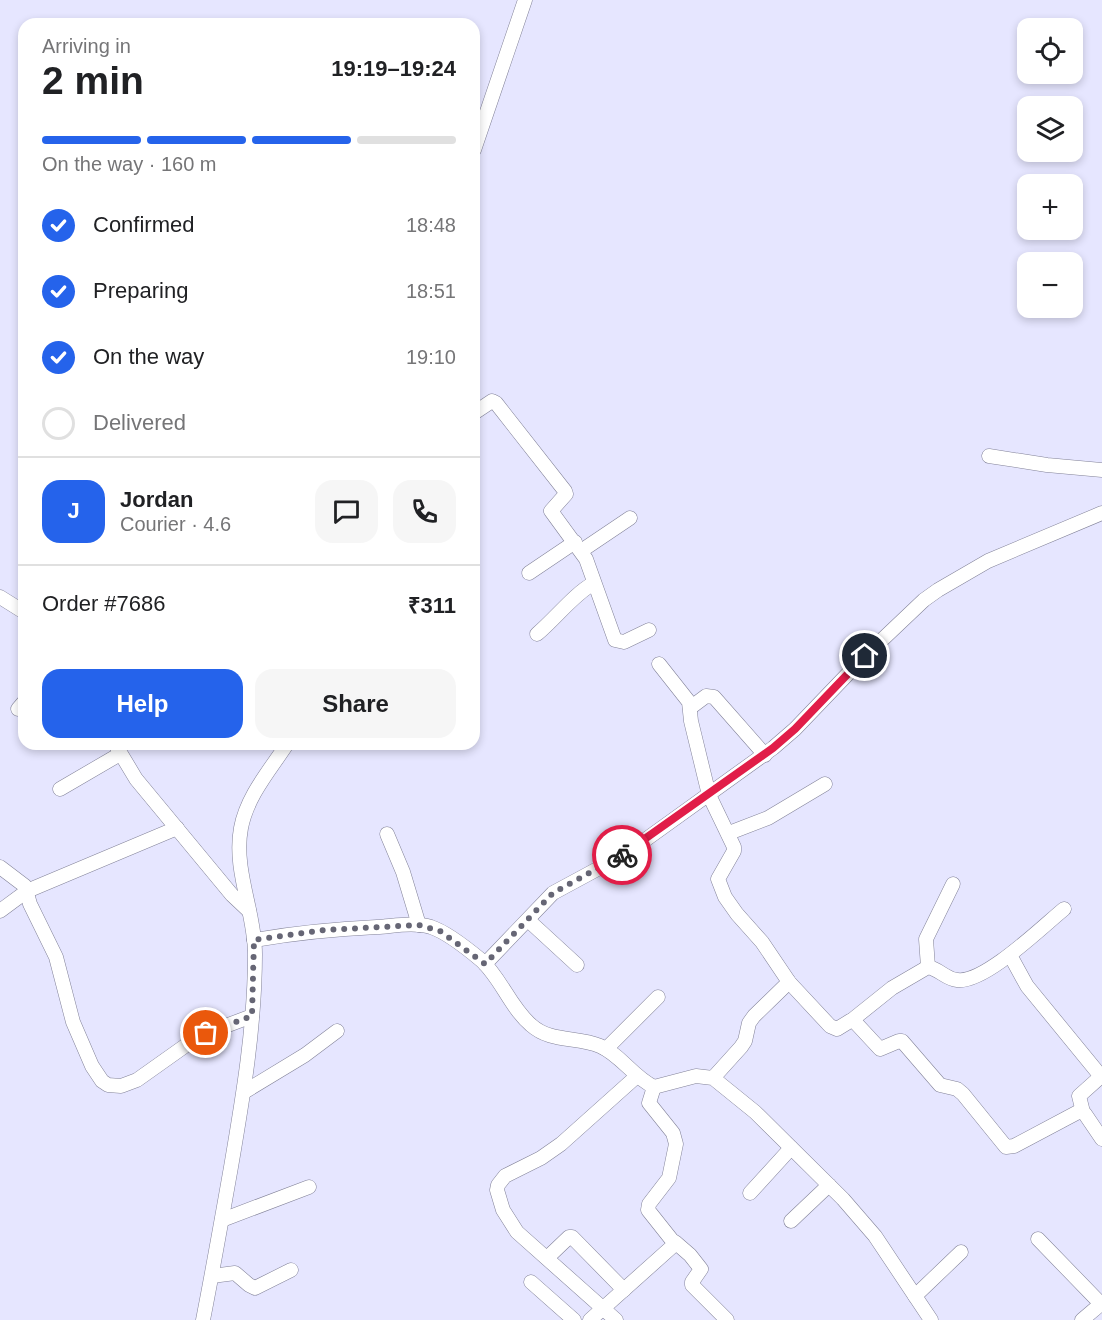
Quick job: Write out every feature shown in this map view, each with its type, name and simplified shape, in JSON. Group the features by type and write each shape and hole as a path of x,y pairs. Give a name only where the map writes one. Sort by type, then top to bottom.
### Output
{"street":[{"path":"480,132 525,0"},
{"path":"480,409 492,401 496,403 565,491 566,494 551,511 586,559 615,640 624,642 650,630"},
{"path":"990,456 1047,465 1102,470"},
{"path":"485,964 553,893 627,853 765,755 795,729 865,656 924,600 988,561 1102,513"},
{"path":"529,573 630,518"},
{"path":"537,634 565,609 581,590 594,583"},
{"path":"0,597 18,608"},
{"path":"659,664 689,702 691,721 710,795 729,833 734,851 718,883 727,901 762,942 789,982 834,1030 852,1020 892,988 928,967 958,981 967,980 987,970 1010,955 1064,909"},
{"path":"690,708 706,696 714,697 765,755"},
{"path":"60,789 116,750"},
{"path":"118,750 136,779 232,895 249,912"},
{"path":"203,1320 244,1092 252,1016 254,940 241,866 241,828 255,793 283,750"},
{"path":"729,833 768,818 825,784"},
{"path":"0,910 27,891 177,828"},
{"path":"387,834 403,872 419,925"},
{"path":"0,867 22,882 27,891 30,904 56,957 73,1022 92,1065 102,1081 108,1085 121,1086 137,1080 199,1036 252,1016"},
{"path":"928,967 926,939 953,884"},
{"path":"528,920 577,965"},
{"path":"254,940 325,930 419,925 440,931 485,964 532,1026 554,1038 590,1043 606,1049 637,1076 654,1087 696,1076 713,1078 755,1112 792,1148 875,1236 931,1320"},
{"path":"1010,955 1027,986 1100,1074 1098,1079 1080,1096 1083,1112 1102,1139"},
{"path":"713,1078 745,1041 749,1023 754,1016 789,982"},
{"path":"606,1049 658,997"},
{"path":"852,1020 880,1048 902,1041 940,1085 957,1089 963,1094 1006,1147 1014,1146 1077,1112 1083,1112"},
{"path":"244,1092 305,1055 337,1031"},
{"path":"616,1320 521,1236 503,1210 497,1190 500,1181 561,1144 637,1076"},
{"path":"654,1087 649,1103 673,1133 676,1144 669,1178 649,1204 648,1210 701,1269 692,1285 727,1320"},
{"path":"750,1193 792,1148"},
{"path":"791,1221 829,1185"},
{"path":"222,1220 309,1187"},
{"path":"547,1258 572,1237 624,1290"},
{"path":"1038,1239 1102,1303 1082,1320"},
{"path":"590,1320 673,1248 675,1242"},
{"path":"915,1296 961,1252"},
{"path":"212,1276 235,1273 255,1288 291,1270"},
{"path":"531,1282 574,1320"}],"way so far":[{"path":"206,1033 252,1016 254,940 325,930 419,925 440,931 485,964 553,893 622,855"}],"route":[{"path":"622,855 765,755 795,729 865,656"}]}
